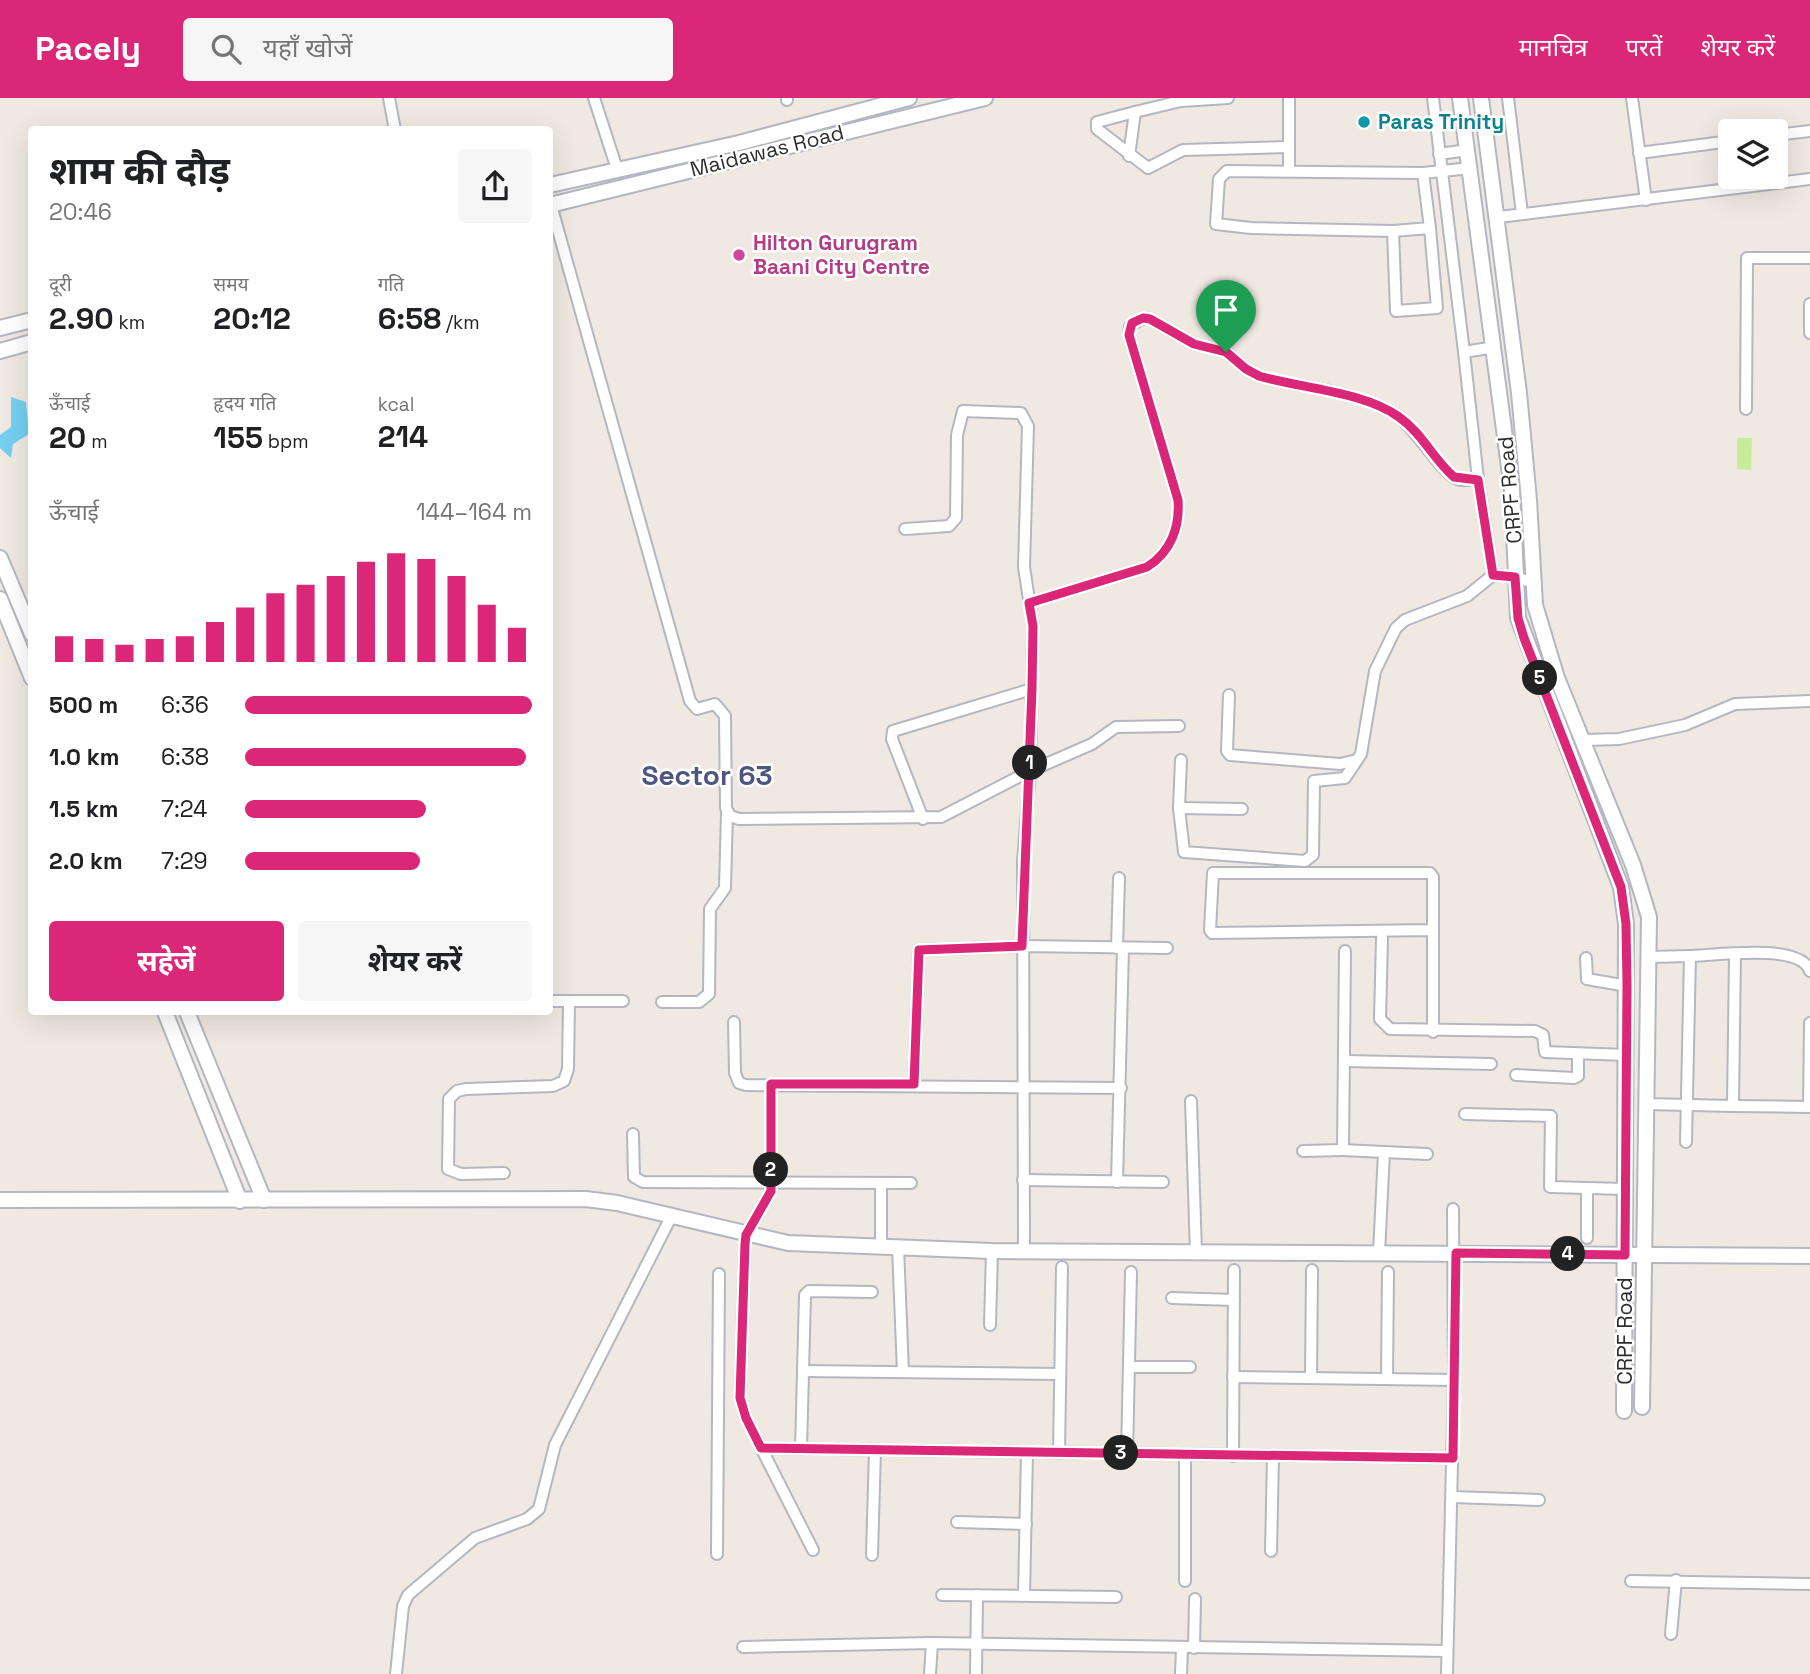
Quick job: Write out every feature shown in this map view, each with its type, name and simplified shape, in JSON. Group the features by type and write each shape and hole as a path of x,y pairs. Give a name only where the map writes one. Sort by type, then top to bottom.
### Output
{"street":[{"path":"389,98 394,126"},
{"path":"594,98 617,169"},
{"name":"Maidawas Road","path":"553,185 739,143 909,98"},
{"name":"Maidawas Road","path":"553,204 985,98"},
{"path":"1129,156 1139,111 1138,98"},
{"path":"1227,98 1181,101 1097,122 1097,128 1147,168 1183,150 1289,147"},
{"path":"1289,98 1289,171"},
{"path":"1433,98 1478,480 1493,575"},
{"name":"CRPF Road","path":"1460,98 1512,490 1518,618 1621,887 1626,924 1624,1411"},
{"path":"1481,98 1499,219 1525,448 1535,605 1542,636 1649,917 1642,1407"},
{"path":"1508,98 1522,214"},
{"path":"1632,98 1646,200"},
{"path":"1788,134 1810,131"},
{"path":"739,143 745,158"},
{"path":"1639,153 1718,143"},
{"path":"1440,154 1468,150"},
{"path":"1430,228 1393,231 1251,228 1216,224 1219,179 1223,172 1423,173 1471,168"},
{"path":"1423,173 1437,308"},
{"path":"1478,222 1522,214 1810,179"},
{"path":"553,216 690,701 697,709 715,704 725,716 725,888 710,909 709,994 699,1002 662,1002"},
{"path":"1393,231 1396,311 1459,307"},
{"path":"1746,410 1748,258 1810,258"},
{"path":"1810,304 1810,333"},
{"path":"1029,603 1147,567 1168,547 1178,523 1178,500 1129,335 1132,323 1143,318 1150,319 1194,344 1226,352 1259,376 1360,400 1390,411 1405,422 1454,477 1478,480"},
{"path":"0,328 28,321"},
{"path":"0,351 28,343"},
{"path":"1464,352 1495,347"},
{"path":"905,528 949,526 956,518 957,435 963,411 1021,413 1028,426 1024,567 1033,626 1030,771 1023,862 1024,1251"},
{"path":"0,558 28,624"},
{"path":"1181,760 1179,808 1182,847 1189,855 1305,861 1313,855 1314,781 1345,778 1361,754 1375,671 1396,628 1405,620 1468,596 1493,575 1515,577 1534,583"},
{"path":"0,599 28,668"},
{"path":"923,818 892,739 893,731 1032,689"},
{"path":"1229,695 1227,751 1230,755 1340,764 1357,760"},
{"path":"1583,740 1619,739 1685,724 1735,704 1810,701"},
{"path":"727,812 739,819 923,818 950,814 1030,771 1092,744 1116,727 1179,726"},
{"path":"1179,808 1242,809"},
{"path":"1432,930 1212,933 1213,873 1426,872 1433,877 1433,1032"},
{"path":"1116,1182 1121,1087 1119,878"},
{"path":"1382,937 1380,1019 1385,1026 1396,1031 1535,1031 1543,1035 1545,1052 1626,1055"},
{"path":"914,1084 919,950 1022,946 1167,948"},
{"path":"1343,1150 1345,951"},
{"path":"1733,1106 1735,954"},
{"path":"1649,957 1793,955 1802,960 1810,971"},
{"path":"1686,1142 1690,956"},
{"path":"1587,958 1587,979 1627,986"},
{"path":"553,1002 623,1002"},
{"path":"504,1173 461,1174 448,1169 449,1099 457,1091 466,1089 543,1087 564,1081 568,1069 569,1002"},
{"path":"165,1015 240,1200"},
{"path":"188,1015 264,1200"},
{"path":"734,1022 736,1079 746,1085 1121,1087"},
{"path":"1647,1104 1809,1107 1810,1023"},
{"path":"1516,1075 1574,1079 1578,1076 1578,1055"},
{"path":"1344,1061 1491,1064"},
{"path":"771,1084 769,1197 746,1235 742,1409 813,1550"},
{"path":"1191,1101 1196,1252"},
{"path":"1465,1114 1551,1116 1549,1185 1552,1188 1625,1189"},
{"path":"633,1135 633,1171 637,1181 881,1185 911,1183"},
{"path":"1303,1151 1427,1154"},
{"path":"1379,1254 1384,1152"},
{"path":"1023,1180 1163,1182"},
{"path":"881,1185 881,1246"},
{"path":"1587,1190 1587,1238"},
{"path":"0,1200 586,1199 617,1203 788,1243 992,1251 1810,1256"},
{"path":"1447,1674 1456,1253 1452,1244 1453,1209"},
{"path":"396,1674 403,1606 408,1595 475,1538 531,1517 539,1509 555,1445 671,1217"},
{"path":"898,1247 903,1372"},
{"path":"990,1325 992,1251"},
{"path":"1059,1453 1062,1267"},
{"path":"1233,1456 1234,1270"},
{"path":"1311,1378 1312,1270"},
{"path":"1127,1454 1131,1272"},
{"path":"1387,1378 1388,1272"},
{"path":"717,1555 719,1274"},
{"path":"801,1449 805,1295 809,1291 872,1293"},
{"path":"1172,1298 1234,1300"},
{"path":"719,1319 742,1318"},
{"path":"1129,1367 1190,1367"},
{"path":"803,1370 1060,1374"},
{"path":"1233,1377 1454,1380"},
{"path":"761,1448 1453,1458"},
{"path":"872,1555 875,1450"},
{"path":"1024,1595 1027,1452"},
{"path":"1185,1455 1185,1581"},
{"path":"1271,1551 1273,1457"},
{"path":"1452,1497 1539,1500"},
{"path":"957,1522 1026,1524"},
{"path":"1671,1634 1676,1580"},
{"path":"1631,1581 1810,1584"},
{"path":"942,1595 1116,1597"},
{"path":"976,1674 977,1595"},
{"path":"1181,1674 1188,1648 1195,1599"},
{"path":"743,1647 932,1643 1447,1651"},
{"path":"930,1674 932,1643"}],"green space":[{"path":"1737,438 1752,438 1751,470 1737,469"}],"water":[{"path":"11,397 26,402 28,435 13,444 11,458 0,448 0,435 11,427"}],"place":[{"name":"Paras Trinity","path":"1364,122"},
{"name":"Hilton Gurugram Baani City Centre","path":"739,255"}],"district":[{"name":"Sector 63","path":"707,775"}],"route":[{"path":"1143,318 1150,319 1172,334 1194,344 1226,352 1240,365 1259,376 1360,400 1390,411 1405,422 1450,475 1457,480 1478,480 1493,575 1515,577 1518,618 1524,638 1621,887 1626,924 1627,986 1625,1255 1456,1253 1453,1458 761,1448 742,1409 740,1382 746,1235 771,1191 771,1084 914,1084 919,950 1022,946 1023,862 1030,771 1032,689 1033,626 1029,603 1147,567 1163,556 1178,523 1178,500 1129,335 1132,323 1143,318"}]}
